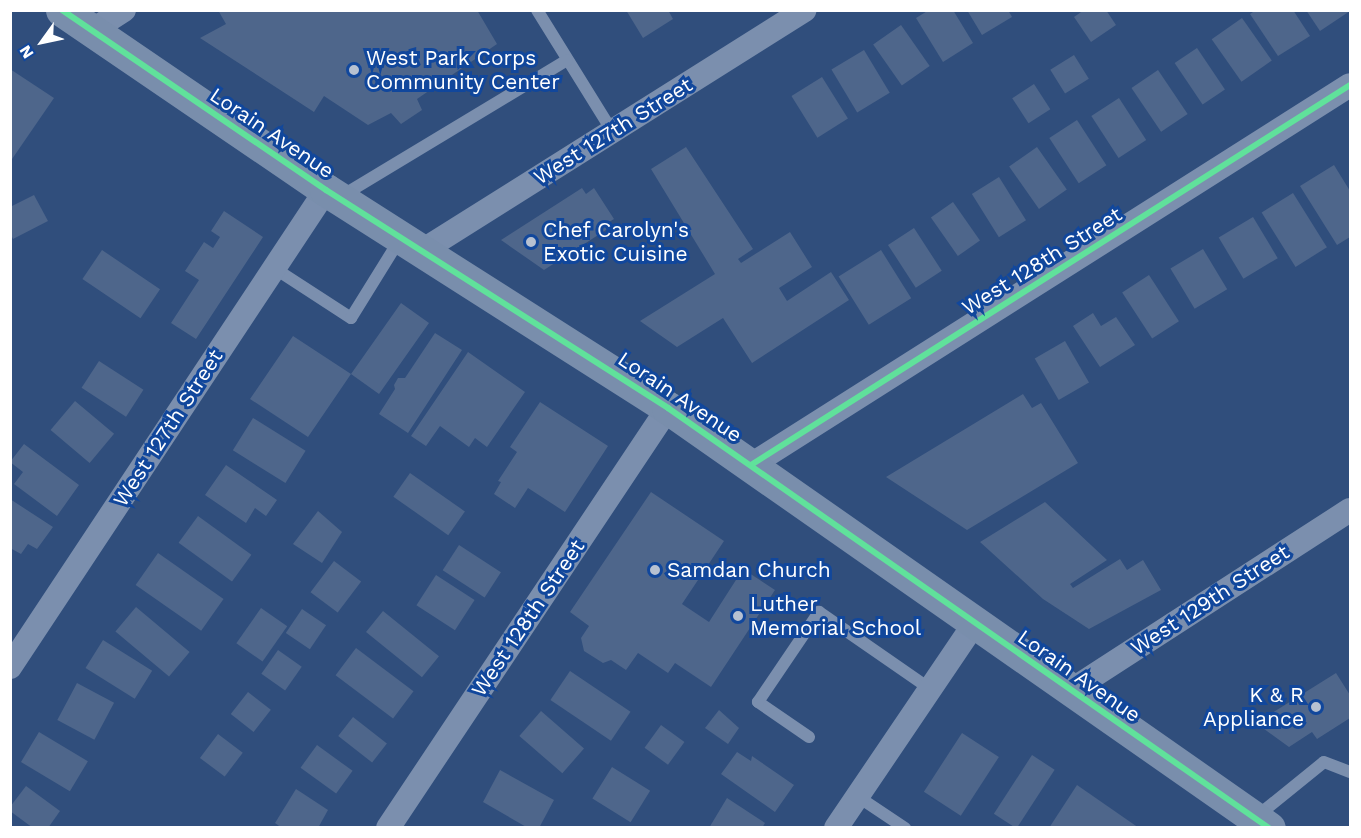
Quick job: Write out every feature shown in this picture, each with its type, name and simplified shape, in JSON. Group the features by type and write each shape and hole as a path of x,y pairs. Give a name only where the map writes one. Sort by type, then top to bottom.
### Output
{"main road":[{"name":"Lorain Avenue","path":"62,10 332,194 668,408 1262,823"}],"street":[{"path":"93,30 124,10"},
{"name":"West 127th Street","path":"412,244 612,131 804,10"},
{"name":"West 128th Street","path":"751,465 1350,85"},
{"name":"West 127th Street","path":"10,667 274,268 332,194"},
{"name":"West 128th Street","path":"388,828 668,408"},
{"name":"West 129th Street","path":"1070,691 1350,510"},
{"path":"836,828 975,623"}],"lane":[{"path":"537,10 612,131"},
{"path":"332,194 567,60"},
{"path":"274,268 351,318 412,244"},
{"path":"809,737 758,702 819,612 930,689"},
{"path":"1262,823 1324,762 1350,772"},
{"path":"857,796 905,828"}],"building":[{"name":"West Park Corps Community Center","path":"218,10 477,10 497,44 417,99 422,110 401,124 391,113 368,125 324,96 314,112 200,38 226,24"},
{"path":"626,10 668,10 673,19 643,38"},
{"path":"929,10 953,10 973,43 943,62 916,18"},
{"path":"967,10 1008,10 1012,17 982,35"},
{"path":"1084,10 1106,10 1116,25 1091,42 1074,17"},
{"path":"1256,10 1293,10 1310,36 1278,56 1250,14"},
{"path":"1306,10 1350,10 1350,11 1320,31"},
{"path":"1242,18 1272,61 1242,82 1212,39"},
{"path":"901,25 930,66 902,85 873,45"},
{"path":"1197,48 1225,89 1203,105 1175,63"},
{"path":"864,50 890,93 857,112 831,70"},
{"path":"1074,55 1089,79 1065,94 1050,70"},
{"path":"10,69 54,98 10,162"},
{"path":"1158,70 1188,114 1161,132 1131,88"},
{"path":"822,77 848,119 817,138 791,96"},
{"path":"1034,84 1050,109 1029,123 1012,98"},
{"path":"1119,98 1146,140 1119,158 1091,116"},
{"path":"1077,120 1106,165 1079,183 1049,138"},
{"path":"686,147 753,249 738,259 741,263 790,232 812,267 779,288 787,301 831,272 849,300 752,363 723,318 677,347 640,321 715,274 651,169"},
{"path":"1037,147 1067,190 1039,209 1009,167"},
{"path":"1334,165 1350,191 1350,237 1337,245 1300,186"},
{"path":"999,177 1026,220 999,237 972,194"},
{"path":"582,188 586,194 594,188 614,219 606,224 609,228 544,270 501,240"},
{"path":"1293,193 1327,247 1296,267 1262,213"},
{"path":"34,195 48,221 13,239 10,233 10,207"},
{"path":"953,202 980,241 958,256 931,217"},
{"path":"224,211 263,237 196,339 171,323 199,280 185,271 204,242 213,248 220,237 211,231"},
{"path":"1253,217 1278,258 1243,279 1219,238"},
{"path":"914,228 942,271 916,288 888,245"},
{"path":"1203,249 1227,289 1195,309 1170,269"},
{"path":"102,250 160,289 140,318 82,279"},
{"path":"881,250 911,298 869,325 839,276"},
{"path":"1149,275 1179,321 1152,339 1122,292"},
{"path":"401,303 429,323 379,394 351,374"},
{"path":"1093,313 1101,326 1116,317 1135,345 1100,367 1073,326"},
{"path":"435,333 462,350 408,433 379,414 395,389 394,385 398,378 405,378"},
{"path":"293,336 351,374 308,437 250,399"},
{"path":"1065,341 1089,383 1059,400 1035,358"},
{"path":"468,352 525,392 487,447 475,438 469,447 440,426 426,446 411,436"},
{"path":"99,361 143,390 126,417 82,388"},
{"path":"1023,394 1032,408 1041,403 1078,463 967,530 886,477"},
{"path":"75,401 114,434 90,463 51,430"},
{"path":"540,402 608,446 565,512 528,488 515,508 494,494 501,482 498,481 517,452 510,447"},
{"path":"253,418 306,451 285,483 233,450"},
{"path":"24,444 79,485 57,516 14,484 23,472 10,462"},
{"path":"226,465 277,500 266,516 255,508 246,523 205,495"},
{"path":"410,473 465,511 448,535 393,497"},
{"path":"651,492 724,541 682,604 709,622 743,569 775,590 711,687 675,663 668,673 638,653 626,670 611,660 603,663 584,651 581,638 589,626 570,612"},
{"path":"10,499 53,527 37,549 28,544 21,554 10,548"},
{"path":"1045,502 1107,560 1070,584 1073,588 1120,559 1127,570 1143,560 1161,590 1089,629 1043,599 980,542"},
{"path":"318,511 342,532 322,563 293,544"},
{"path":"198,516 251,555 232,581 179,543"},
{"path":"459,545 501,572 485,597 443,570"},
{"path":"158,553 224,599 201,631 136,585"},
{"path":"334,561 361,581 338,613 311,592"},
{"path":"436,575 475,600 455,630 416,605"},
{"path":"136,607 190,652 169,677 115,632"},
{"path":"261,608 287,626 263,662 236,643"},
{"path":"302,609 326,625 310,649 286,633"},
{"path":"383,611 439,656 422,677 366,632"},
{"path":"103,640 152,671 135,699 86,668"},
{"path":"356,648 414,691 393,718 336,675"},
{"path":"278,650 302,667 285,690 261,674"},
{"path":"570,671 631,712 611,741 550,700"},
{"name":"K & R Appliance","path":"1336,673 1350,695 1350,718 1317,739 1312,732 1289,747 1256,723"},
{"path":"77,683 114,703 94,740 57,720"},
{"path":"248,692 271,710 254,732 231,714"},
{"path":"719,710 739,728 728,744 705,728"},
{"path":"541,711 584,748 562,773 519,736"},
{"path":"353,717 387,743 372,762 338,736"},
{"path":"661,725 684,742 668,765 645,748"},
{"path":"39,732 88,761 70,791 21,762"},
{"path":"962,733 999,757 961,816 924,792"},
{"path":"218,734 243,753 225,777 200,758"},
{"path":"317,745 353,771 336,794 301,768"},
{"path":"737,752 751,761 752,756 794,785 775,812 721,774"},
{"path":"1032,755 1055,770 1017,828 994,814"},
{"path":"612,767 650,791 631,822 592,798"},
{"path":"500,770 554,800 539,828 528,828 483,802"},
{"path":"1077,785 1139,828 1049,828"},
{"path":"26,786 60,811 48,828 33,828 10,811 10,807"},
{"path":"296,789 328,810 318,828 282,828 275,823"},
{"path":"727,798 765,823 762,828 709,828"}],"cycle path":[{"path":"62,10 326,190 668,408 1269,828"},
{"path":"751,465 1350,85"}],"place":[{"name":"West Park Corps Community Center","path":"354,70"},
{"name":"Chef Carolyn's Exotic Cuisine","path":"531,242"},
{"name":"Samdan Church","path":"655,570"},
{"name":"Luther Memorial School","path":"738,616"},
{"name":"K & R Appliance","path":"1316,707"}]}
